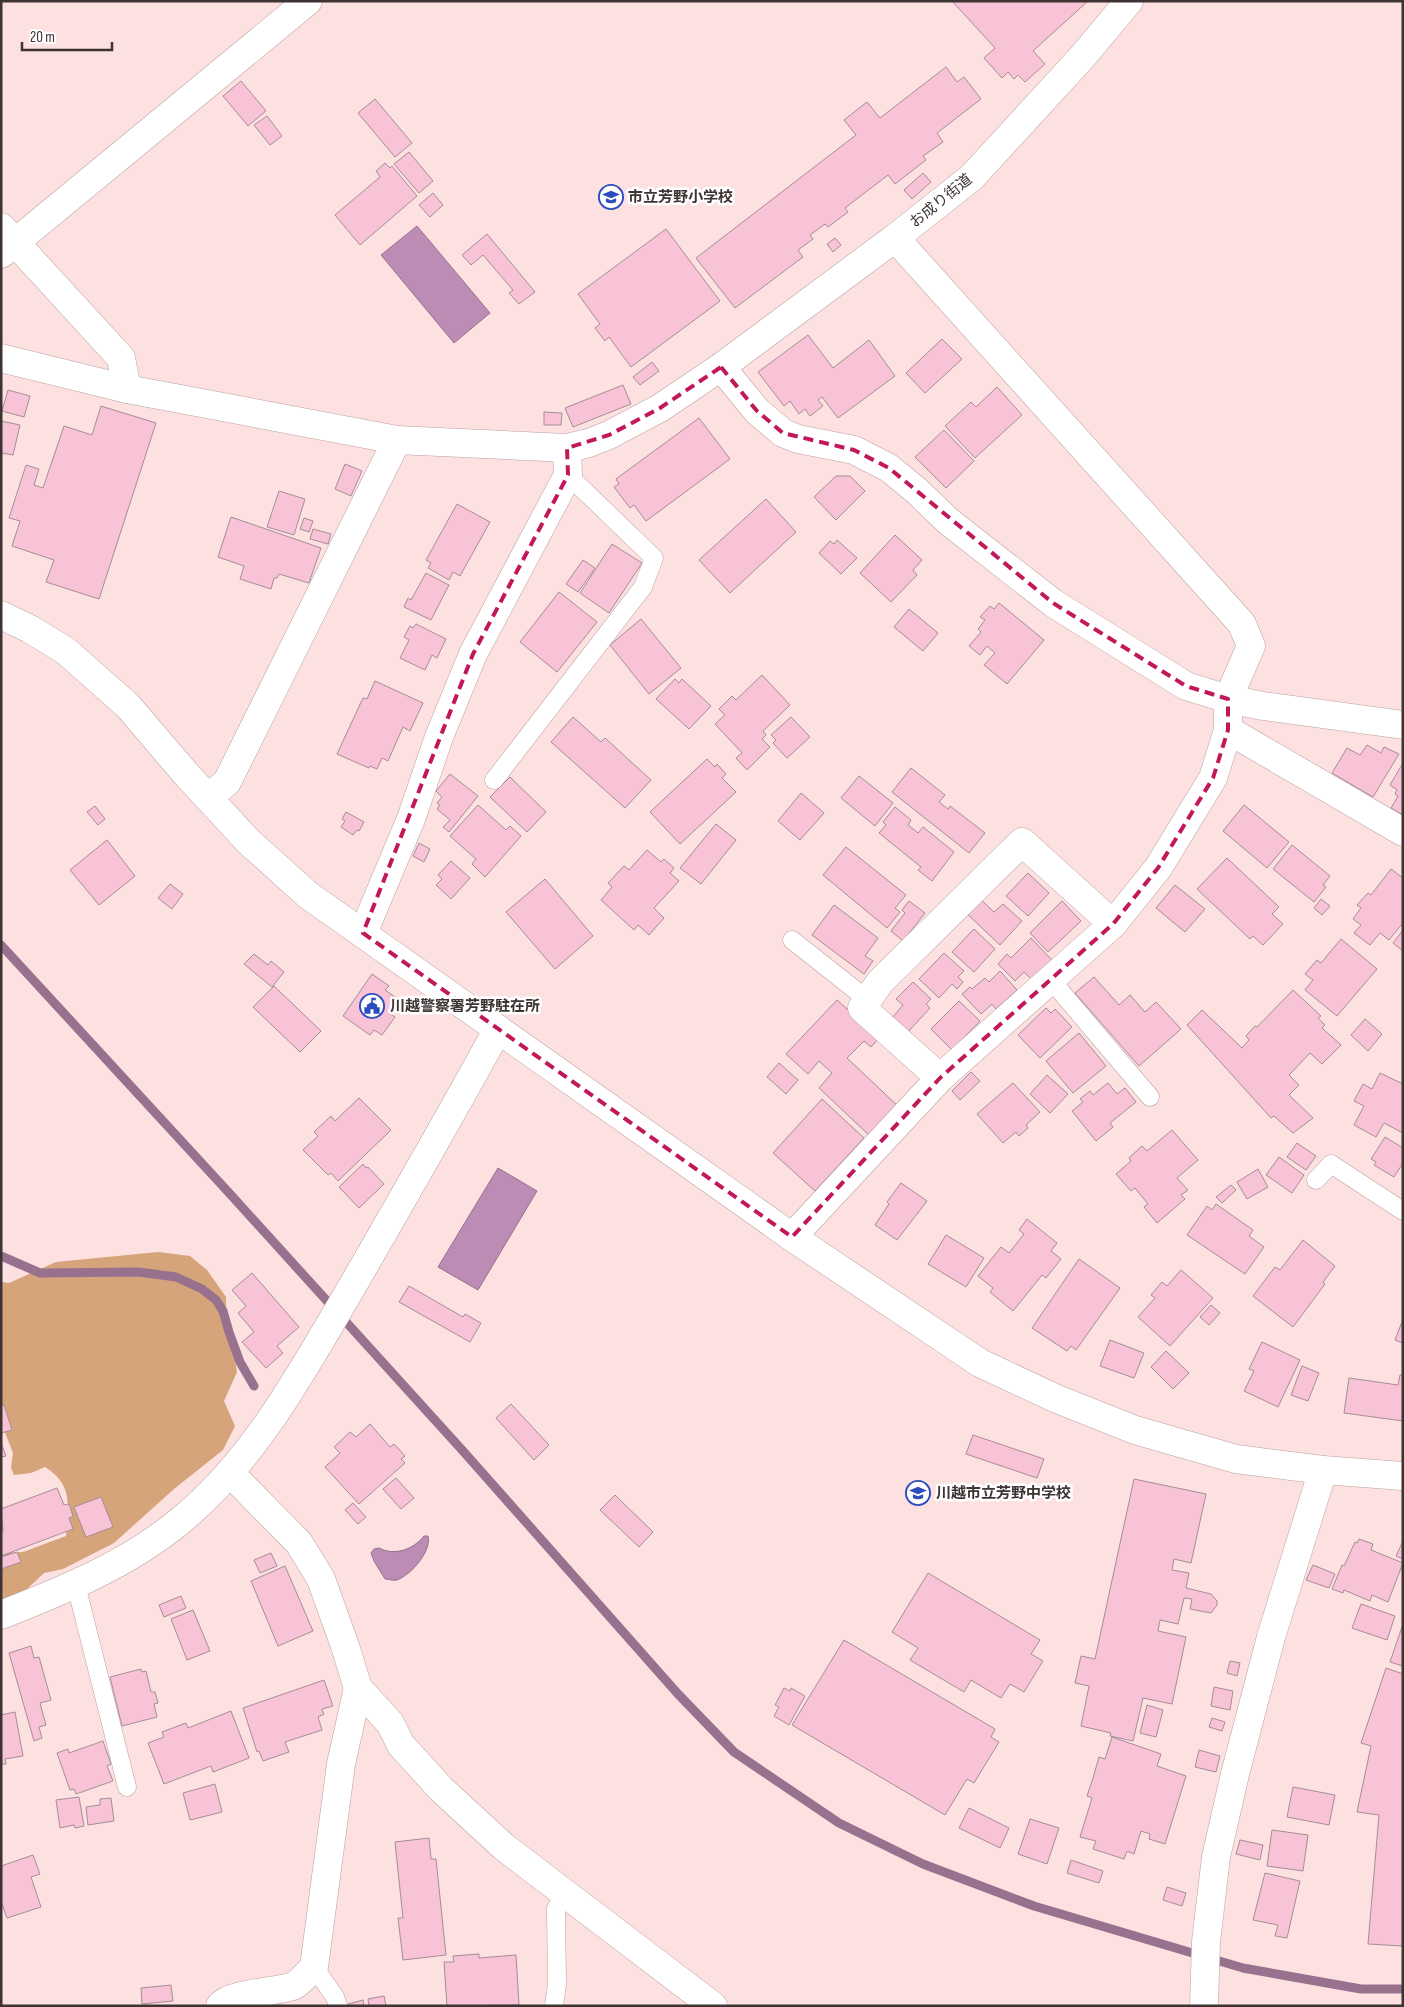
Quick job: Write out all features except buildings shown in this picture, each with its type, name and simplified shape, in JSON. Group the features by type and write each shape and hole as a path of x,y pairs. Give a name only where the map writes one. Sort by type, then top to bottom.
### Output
{"street":[{"path":"127,389 121,358 6,241 308,1"},
{"name":"お成り街道","path":"1,358 127,389 397,440 568,448 589,443 609,435 660,408 722,368 895,238 972,177 1083,56 1130,1"},
{"path":"792,1237 940,1078 1113,924 1158,868 1213,778 1228,730 1228,699 1252,646 1242,624 895,238"},
{"path":"722,368 757,411 783,433 798,439 854,450 889,468 917,491 948,521 1053,603 1186,686 1228,699 1263,706 1403,725"},
{"path":"208,798 227,782 397,440"},
{"path":"363,934 411,818 440,737 473,654 568,476 568,448"},
{"path":"1,615 66,650 128,706 249,842 308,895 792,1237 980,1363 1057,1399 1135,1430 1236,1459 1324,1470 1403,1476"},
{"path":"1228,730 1403,832"},
{"path":"940,1078 862,1008 880,982 1022,842 1113,924"},
{"path":"1,1615 76,1585 136,1553 179,1522 230,1473 261,1432 322,1337 498,1029"},
{"path":"1204,2006 1206,1942 1216,1857 1235,1774 1271,1637 1324,1470"},
{"path":"230,1473 299,1543 321,1579 358,1688 390,1723 401,1745 441,1789 504,1847 713,2006"},
{"path":"220,2006 223,2002 239,1997 294,1985 314,1967 340,1764 358,1688"}],"lane":[{"path":"494,780 643,587 654,558 568,476"},
{"path":"792,940 868,1000"},
{"path":"1051,980 1150,1097"},
{"path":"1316,1180 1331,1164 1403,1211"},
{"path":"76,1585 127,1787"},
{"path":"554,2006 557,1984 556,1909 564,1894"},
{"path":"314,1967 335,1997 338,2006"}],"highlighted area":[{"path":"721,367 757,411 783,433 854,450 889,468 1053,603 1186,686 1228,699 1228,730 1213,778 1158,868 1113,924 940,1078 792,1237 363,933 473,654 568,475 567,448 609,435 660,408"}],"shaded area":[{"path":"417,226 490,313 454,343 381,255"},
{"path":"498,1168 537,1191 478,1290 438,1267"},
{"path":"158,1252 190,1256 207,1270 226,1297 226,1330 237,1372 224,1401 235,1426 223,1450 174,1489 114,1543 63,1569 44,1573 26,1590 1,1605 1,1553 23,1552 66,1536 68,1506 65,1489 61,1481 45,1467 31,1473 14,1475 11,1468 13,1453 1,1422 1,1282 9,1283 56,1262"},
{"path":"424,1536 428,1536 427,1548 414,1568 397,1580 385,1579 371,1553 374,1549 403,1550 420,1541"}],"waterway":[{"path":"1,945 463,1451 678,1694 734,1752 839,1823 923,1864 1034,1906 1243,1968 1361,1989 1403,1989"},
{"path":"1,1256 40,1273 139,1272 176,1277 202,1289 216,1300 223,1311 240,1362 254,1386"}],"place":[{"name":"市立芳野小学校","path":"611,197"},
{"name":"川越警察署芳野駐在所","path":"372,1006"},
{"name":"川越市立芳野中学校","path":"918,1493"}]}
